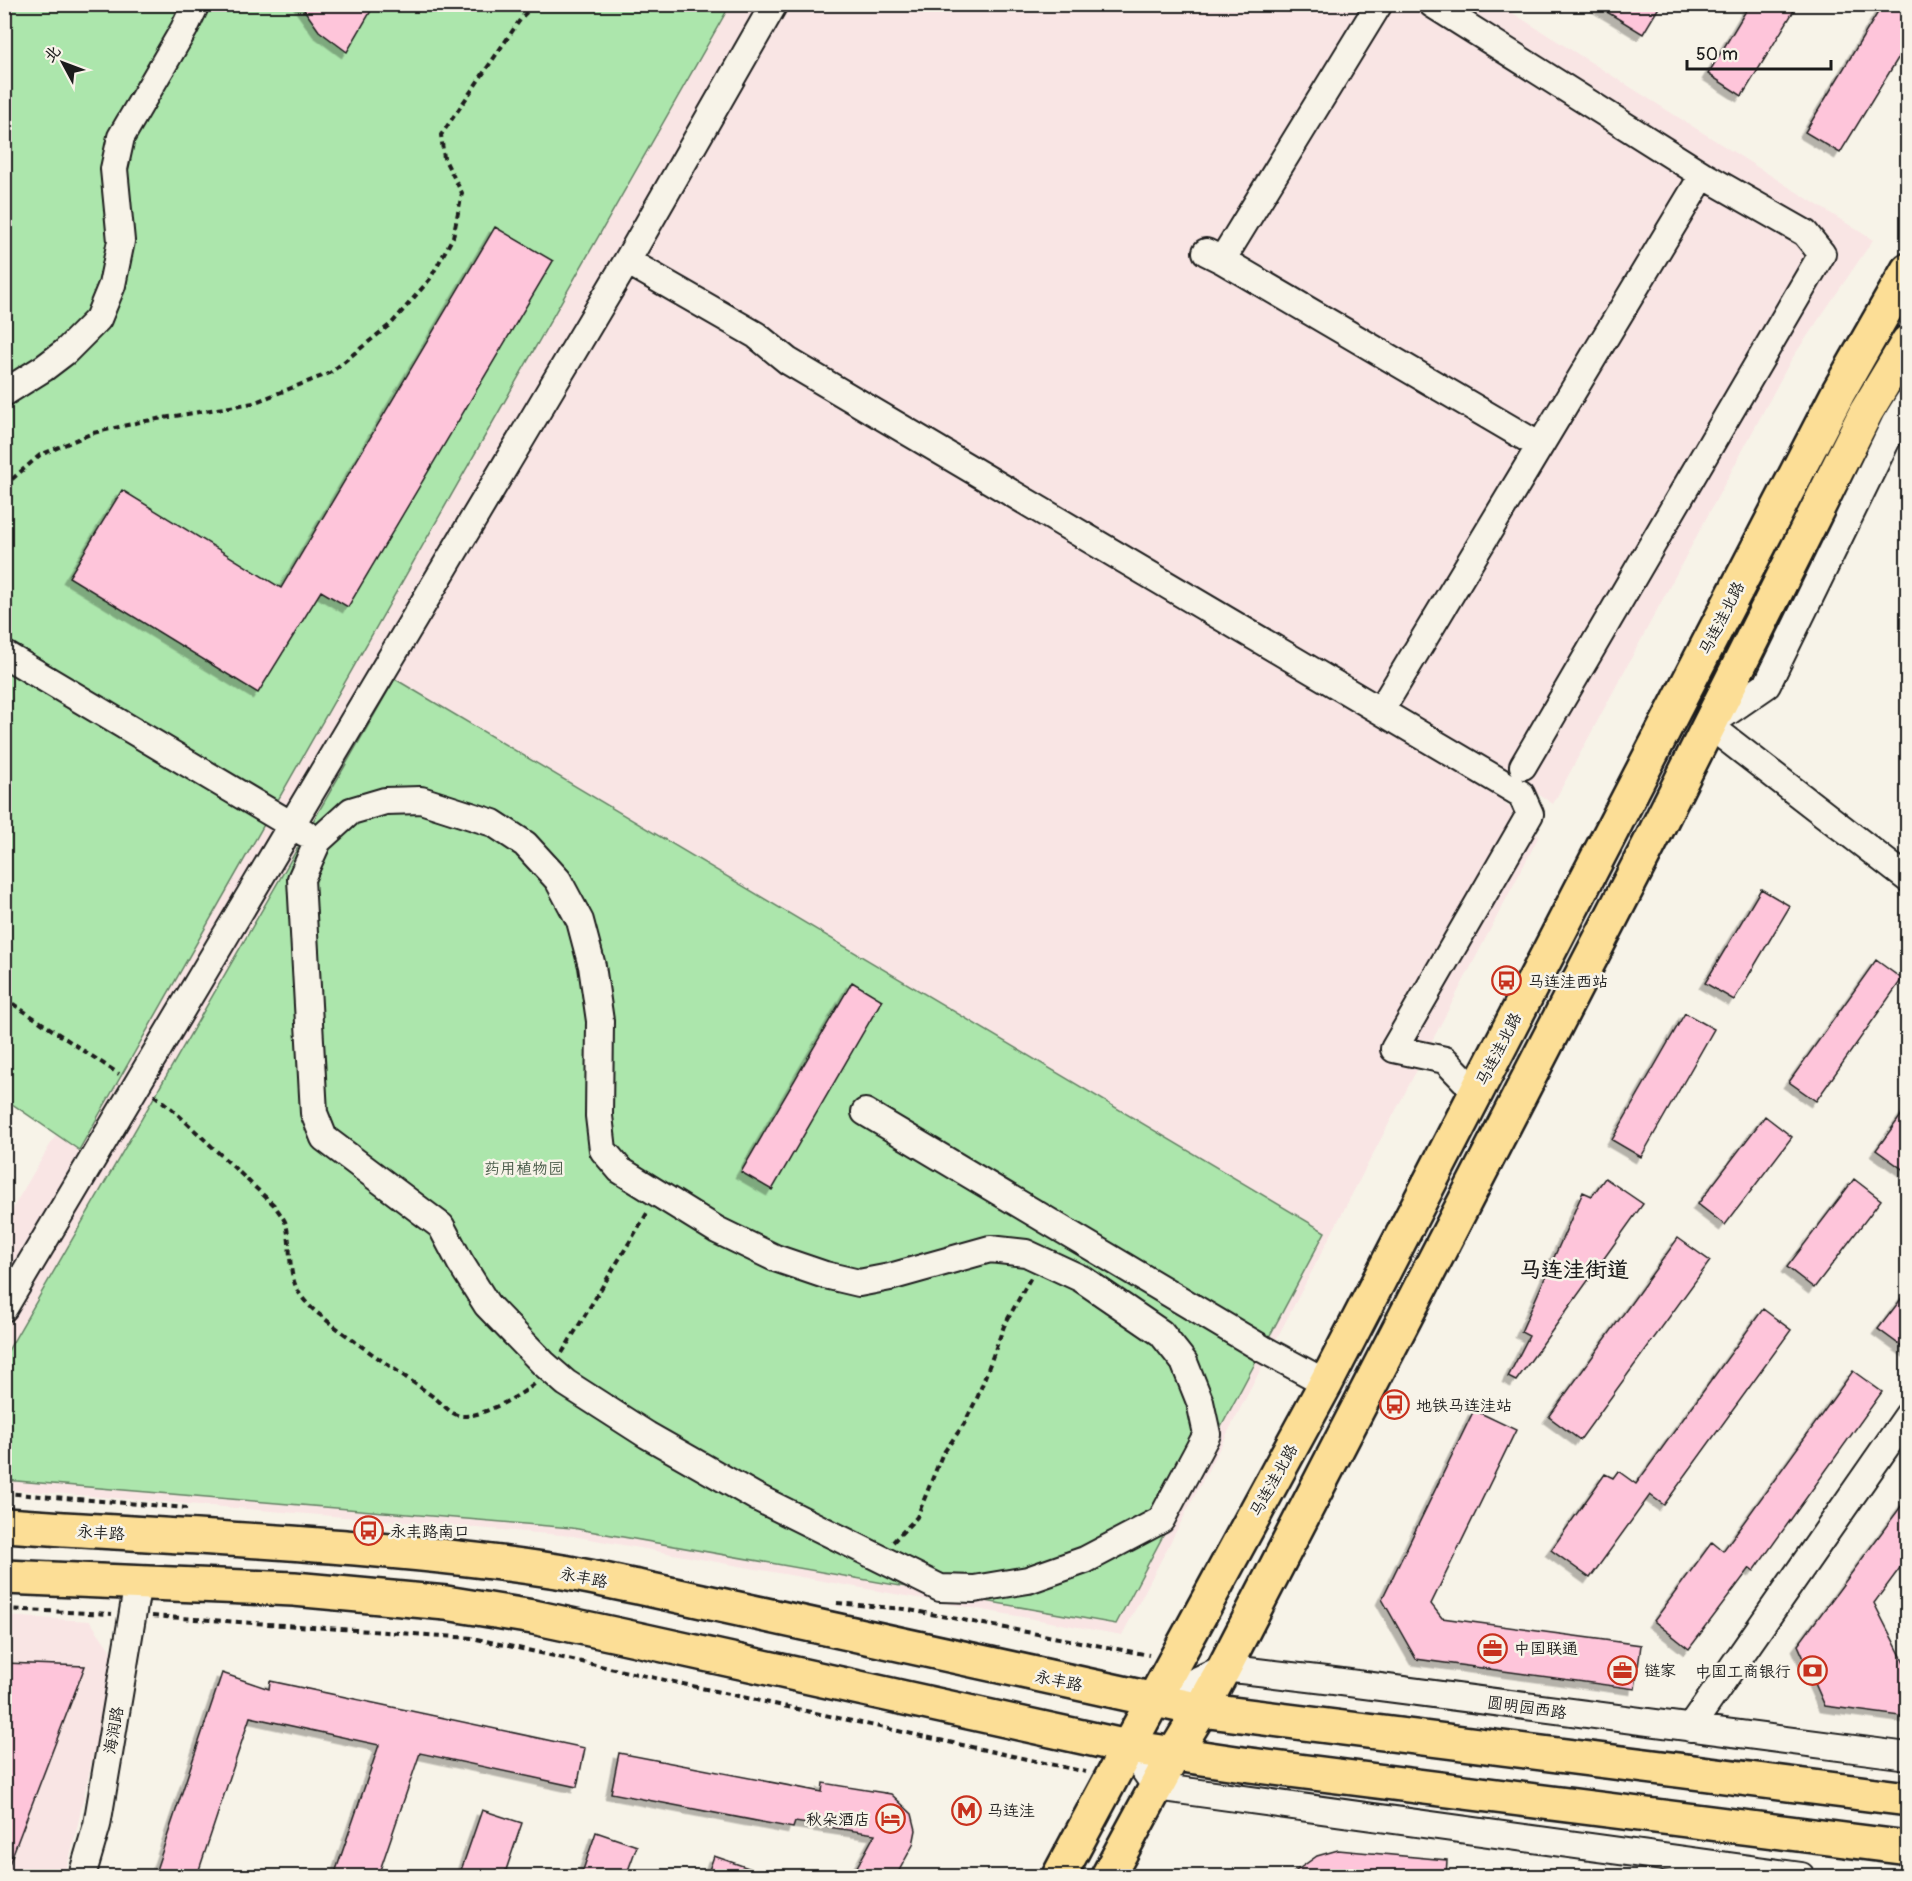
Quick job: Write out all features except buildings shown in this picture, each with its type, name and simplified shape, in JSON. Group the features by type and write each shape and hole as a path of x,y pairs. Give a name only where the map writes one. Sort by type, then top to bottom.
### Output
{"main road":[{"name":"马连洼北路","path":"1128,1747 1326,1383 1839,391 1908,270"},
{"path":"1108,1876 1224,1668 1709,725 1866,412 1908,342"},
{"name":"永丰路","path":"4,1525 364,1550 559,1571 1201,1710"},
{"path":"4,1577 294,1589 446,1602 533,1617 1128,1747 1908,1848"},
{"path":"1201,1710 1908,1799"},
{"path":"1059,1876 1128,1747"}],"street":[{"path":"4,393 65,352 98,319 112,285 121,241 114,169 121,137 196,4"},
{"path":"4,1308 627,261 774,4"},
{"path":"1379,4 1214,256 1539,446"},
{"path":"1432,4 1703,175 1805,233 1821,254 1524,766"},
{"path":"1381,710 1703,175"},
{"path":"627,261 756,335 788,361 808,373 1521,794 1530,814 1394,1049 1445,1060 1476,1092"},
{"path":"1908,402 1895,423 1767,685 1709,725 1908,879"},
{"path":"4,654 318,841"},
{"path":"422,800 494,823 525,844 558,880 580,921 589,954 600,1021 599,1116 603,1150 620,1170 660,1195 717,1230 775,1258 825,1275 859,1283 890,1277 990,1249 1026,1253 1082,1279 1161,1333 1184,1362 1200,1402 1207,1434 1161,1520 1085,1560 1028,1580 974,1589 940,1588 756,1497 647,1435 566,1383 550,1369 487,1305 460,1263 441,1226 324,1138 314,1113 301,879 318,841 351,811 384,801 422,800"},
{"path":"865,1112 1263,1349 1326,1383"},
{"path":"1690,1728 1908,1415"},
{"name":"海润路","path":"82,1876 97,1825 138,1582"},
{"path":"1153,1700 1224,1668"},
{"name":"圆明园西路","path":"1224,1668 1908,1756"},
{"path":"1128,1747 1156,1787 1801,1876"}],"path":[{"path":"4,486 40,455 93,433 140,422 253,403 330,373 392,323 430,279 453,237 462,193 444,158 441,135 522,17 535,4"},
{"path":"4,998 159,1097 172,1108 274,1205 286,1222 294,1282 300,1294 317,1314 368,1352 410,1379 453,1413 462,1416 484,1411 528,1389 550,1369 570,1343 634,1231 660,1195"},
{"path":"880,1560 897,1537 917,1517 942,1455 964,1424 978,1396 1004,1326 1041,1260"},
{"path":"4,1609 132,1615 472,1638 1112,1778"}],"shaded area":[{"path":"5,5 1500,5 1873,240 1791,360 1553,804 1521,783 1482,780 1539,836 1122,1635 573,1536 5,1489 5,1221 56,1135 5,1099"},
{"path":"4,1616 90,1621 115,1657 73,1846 64,1876 5,1876"}],"green space":[{"path":"5,5 730,5 79,1150 5,1099"},
{"name":"药用植物园","path":"395,679 1325,1232 1116,1624 572,1528 5,1480 5,1356"}],"place":[{"name":"马连洼西站","path":"1507,981"},
{"name":"地铁马连洼站","path":"1395,1405"},
{"name":"永丰路南口","path":"369,1531"},
{"name":"中国联通","path":"1493,1648"},
{"name":"链家","path":"1623,1670"},
{"name":"中国工商银行","path":"1812,1671"},
{"name":"马连洼","path":"966,1810"},
{"name":"秋朵酒店","path":"891,1819"}],"district":[{"name":"马连洼街道","path":"1574,1269"}]}
